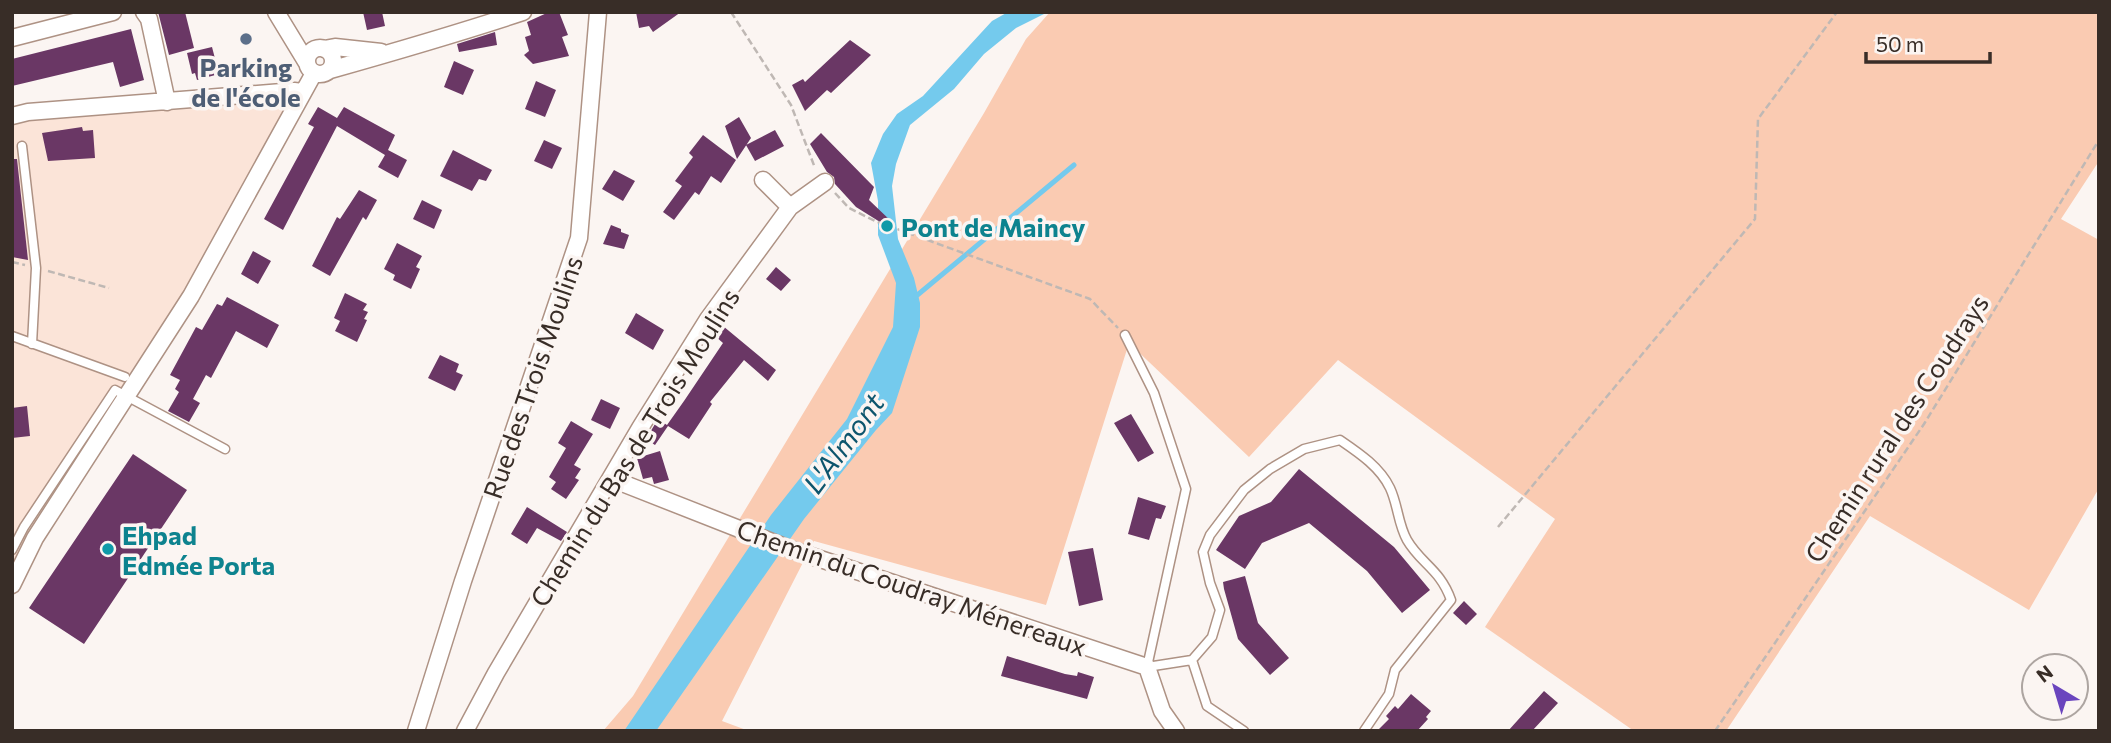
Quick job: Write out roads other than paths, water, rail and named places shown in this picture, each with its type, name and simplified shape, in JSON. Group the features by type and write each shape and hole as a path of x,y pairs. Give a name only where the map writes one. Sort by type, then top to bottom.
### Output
{"street":[{"path":"12,38 113,12"},
{"path":"144,12 149,19 167,102"},
{"path":"317,68 407,50 523,12"},
{"name":"Rue des Trois Moulins","path":"416,731 463,581 579,238 598,12"},
{"path":"280,17 317,68"},
{"path":"14,575 191,296 302,92 317,68 333,58 280,17"},
{"path":"317,68 309,54 322,49 335,47 384,53"},
{"path":"12,116 28,112 302,92"},
{"path":"763,180 790,207"},
{"name":"Chemin du Bas de Trois Moulins","path":"465,731 496,673 708,319 790,207 825,182"},
{"name":"Chemin du Coudray Ménereaux","path":"612,479 790,549 1147,667"},
{"path":"1147,667 1162,711 1176,731"}],"lane":[{"path":"22,146 36,268 32,344"},
{"path":"1125,335 1154,393 1186,489 1147,667 1192,660 1212,637 1220,610 1203,552 1210,535 1244,491 1270,470 1304,449 1340,440 1370,461 1390,488 1408,541 1445,583 1451,600 1395,670 1389,694 1364,731"},
{"path":"12,337 125,377"},
{"path":"12,550 24,527 115,390 225,449"},
{"path":"1192,660 1207,706 1244,731"}],"water":[{"name":"L'Almont","path":"1008,12 1048,12 1016,28 984,54 954,89 910,125 896,164 892,186 898,239 914,278 920,303 920,327 892,413 804,519 656,731 624,731 771,515 847,419 893,327 896,283 878,235 878,201 871,163 883,134 897,114 923,96 992,21"}],"waterway":[{"path":"915,297 1074,165"}],"place":[{"name":"Parking de l'école","path":"246,39"},
{"name":"Pont de Maincy","path":"887,226"},
{"name":"Ehpad Edmée Porta","path":"108,549"}]}
